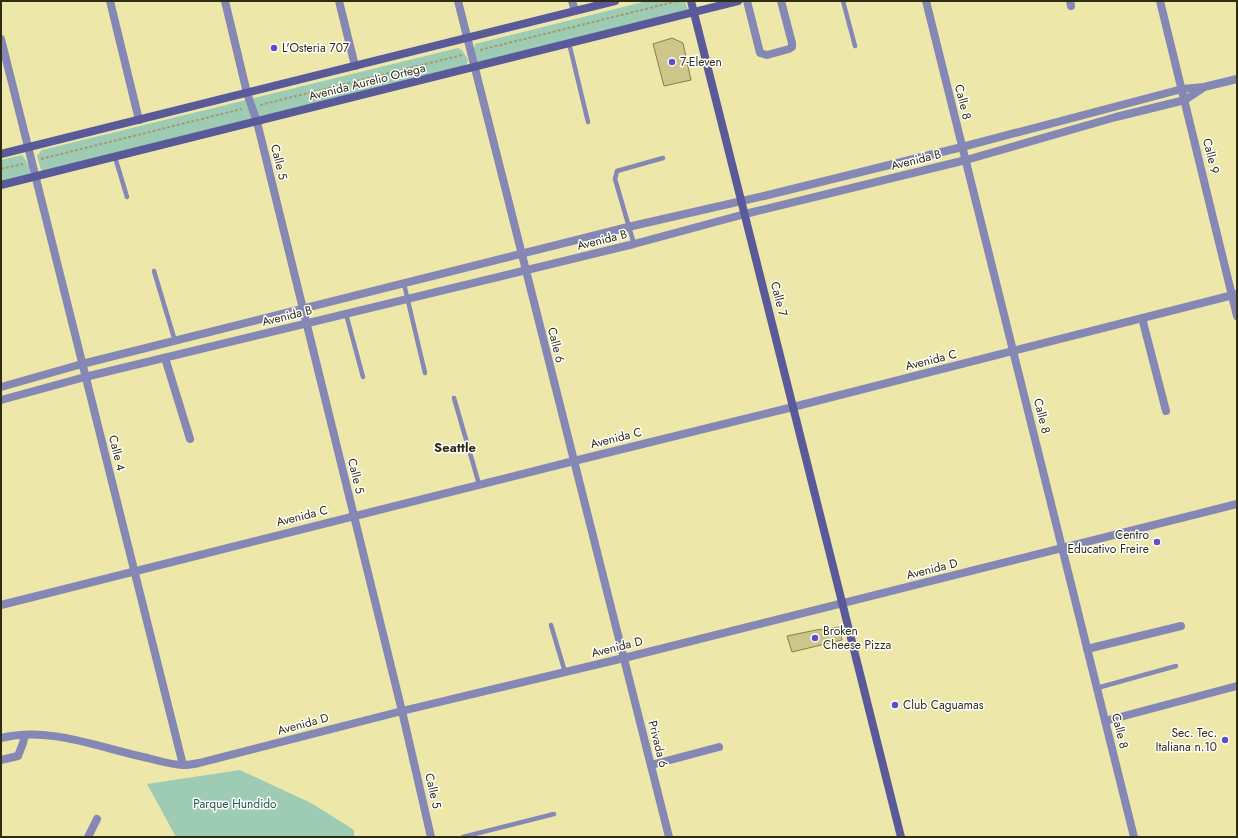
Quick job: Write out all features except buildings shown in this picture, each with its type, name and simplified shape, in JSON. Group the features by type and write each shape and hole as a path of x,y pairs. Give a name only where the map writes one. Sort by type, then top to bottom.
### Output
{"main road":[{"name":"Avenida Aurelio Ortega","path":"1,154 612,1"},
{"name":"Calle 7","path":"691,1 901,837"},
{"name":"Avenida Aurelio Ortega","path":"1,185 738,1"}],"street":[{"path":"110,1 139,120"},
{"name":"Calle 5","path":"225,1 247,93 257,122 402,711 431,837"},
{"path":"339,1 355,66"},
{"name":"Calle 6","path":"458,1 624,658"},
{"path":"572,1 575,11"},
{"path":"747,1 760,53 766,56 792,47 781,1"},
{"name":"Calle 8","path":"926,1 1134,837"},
{"name":"Calle 9","path":"1160,1 1234,295 1237,316"},
{"name":"Calle 4","path":"1,39 183,765"},
{"name":"Avenida B","path":"1,387 82,364 303,310 628,227 870,170 1182,89 1204,87 1237,79"},
{"name":"Avenida B","path":"1,400 86,377 525,271 634,244 745,214 966,160 1116,117 1185,100 1204,87"},
{"path":"1114,106 1116,117"},
{"path":"870,170 873,182"},
{"name":"Avenida C","path":"1,605 1234,295"},
{"path":"1142,318 1166,411"},
{"path":"217,331 220,345"},
{"path":"165,358 190,439"},
{"name":"Avenida D","path":"1,738 25,735 44,735 183,765 199,763 402,711 624,658 1237,504"},
{"path":"1087,649 1181,626"},
{"name":"Privada 6","path":"624,658 669,837"},
{"path":"1105,721 1237,686"},
{"path":"1,760 18,756 25,735"},
{"path":"651,765 719,747"},
{"path":"88,837 97,819"}],"lane":[{"path":"843,1 855,46"},
{"path":"569,43 588,122"},
{"path":"115,157 127,197"},
{"path":"634,244 615,179 617,171 663,158"},
{"path":"154,271 175,341"},
{"path":"404,284 425,373"},
{"path":"346,314 363,377"},
{"path":"454,398 478,484"},
{"path":"551,625 564,672"},
{"path":"1097,688 1176,666"},
{"path":"464,837 554,814"}],"path":[{"path":"1,170 678,1"}],"green space":[{"path":"647,1 685,1 688,10 480,65 473,55 475,44"},
{"path":"458,48 462,50 468,60 465,69 44,173 41,170 37,156 42,150"},
{"path":"22,155 28,165 30,177 1,184 1,160"},
{"name":"Parque Hundido","path":"240,770 313,804 354,830 354,837 176,837 147,784"}],"place":[{"name":"L'Osteria 707","path":"274,48"},
{"name":"7-Eleven","path":"672,62"},
{"name":"Centro Educativo Freire","path":"1157,542"},
{"name":"Broken Cheese Pizza","path":"815,638"},
{"name":"Club Caguamas","path":"895,705"},
{"name":"Sec. Tec. Italiana n.10","path":"1225,740"}],"district":[{"name":"Seattle","path":"455,447"}]}
